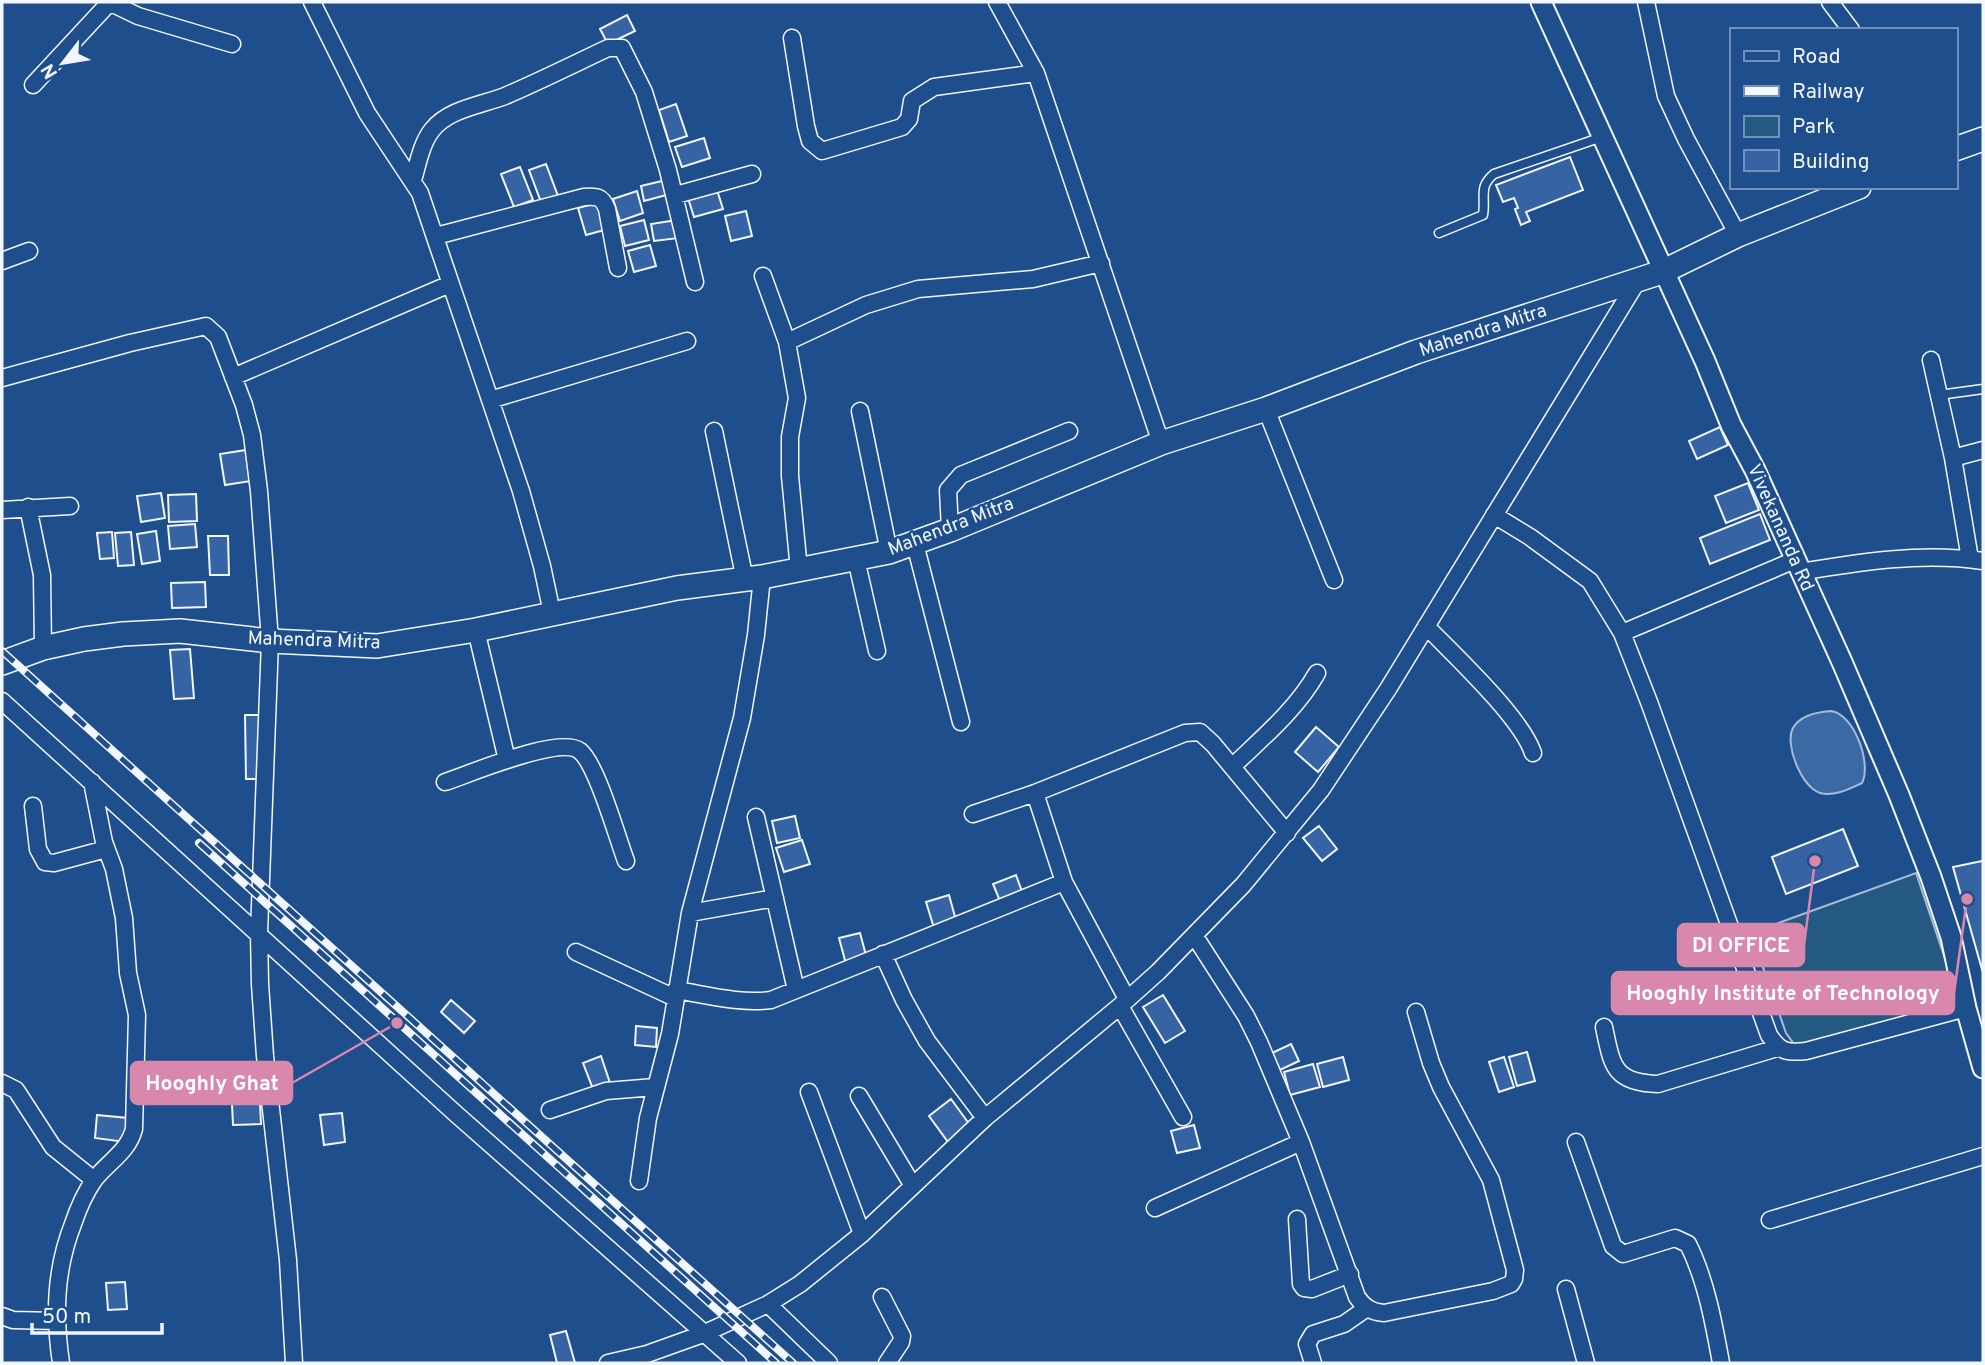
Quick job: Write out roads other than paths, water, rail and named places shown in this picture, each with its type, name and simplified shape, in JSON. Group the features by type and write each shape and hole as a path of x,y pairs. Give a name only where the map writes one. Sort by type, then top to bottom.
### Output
{"main road":[{"path":"1957,148 1983,139"},
{"name":"Mahendra Mitra","path":"2,663 43,649 123,634 180,631 270,641 377,646 476,630 677,588 753,578 889,552 950,530 1161,443 1266,409 1416,352 1662,272 1738,235 1854,189"}],"street":[{"path":"33,85 109,2 138,16 232,44"},
{"path":"312,2 367,113 390,151 414,180 436,236 532,526 552,613"},
{"path":"997,2 1036,73 1161,443"},
{"name":"Vivekananda Rd","path":"1541,2 1662,272 1705,361 1731,425 1755,470 1842,662 1931,877 1951,937 1966,1008 1983,1068"},
{"path":"1646,2 1666,96 1738,235"},
{"path":"1830,2 1850,28"},
{"path":"792,38 810,141 822,150 902,127 909,119 912,101 934,87 1036,73"},
{"path":"414,180 422,150 433,128 444,120 618,46 626,54 644,92 676,195 695,282"},
{"path":"676,195 752,174"},
{"path":"436,236 595,196 600,197 607,209 618,268"},
{"path":"2,261 29,251"},
{"path":"787,342 866,305 918,289 1033,279 1101,263"},
{"path":"763,276 787,342 797,398 790,437 790,463 799,570"},
{"path":"608,1363 647,1359 768,1304 800,1284 862,1234 985,1118 1124,1003 1194,936 1243,884 1321,790 1388,690 1638,280"},
{"path":"233,377 450,284"},
{"path":"2,378 130,343 206,326 218,337 244,405 252,435 259,491 270,641 258,933 265,1056 288,1260 294,1363"},
{"path":"490,400 687,341"},
{"path":"1622,633 1797,566 1904,558 1976,560 1931,360"},
{"path":"1266,409 1334,580"},
{"path":"860,411 889,552"},
{"path":"639,1181 655,1087 670,1034 690,914 742,718 756,635 753,578 714,431"},
{"path":"950,530 948,490 952,482 961,475 1069,431"},
{"path":"1953,458 1983,450"},
{"path":"2,510 70,506"},
{"path":"28,507 42,575 43,649"},
{"path":"1494,515 1530,537 1590,581 1622,633 1769,1035 1777,1048 1789,1053 1806,1051 1966,1008"},
{"path":"915,544 961,722"},
{"path":"856,559 877,652"},
{"path":"1426,626 1492,696 1529,741 1533,753"},
{"path":"476,630 507,760"},
{"path":"1232,767 1291,709 1317,673"},
{"path":"2,701 456,1114 738,1363"},
{"path":"973,814 1035,793 1185,733 1199,732 1287,833"},
{"path":"445,782 507,760 563,746 573,747 582,752 592,768 626,861"},
{"path":"61,1363 57,1321 58,1269 79,1206 94,1180 121,1154 132,1138 137,1064 137,1015 128,973 124,918 92,782"},
{"path":"1035,793 1064,882 1183,1117"},
{"path":"33,806 37,849 45,862 54,863 106,849"},
{"path":"756,817 796,990"},
{"path":"576,952 676,994 755,1002 771,1000 1064,882"},
{"path":"690,914 775,898"},
{"path":"1194,936 1246,1016 1285,1101 1357,1297 1374,1312 1384,1313 1493,1291 1511,1284 1514,1279 1491,1180 1430,1063 1416,1012"},
{"path":"883,954 927,1041 985,1118"},
{"path":"1604,1027 1612,1063 1618,1072 1624,1077 1646,1083 1658,1084 1777,1048"},
{"path":"2,1083 16,1090 52,1147 94,1180"},
{"path":"550,1110 606,1091 655,1087"},
{"path":"809,1092 862,1234"},
{"path":"859,1096 913,1186"},
{"path":"1155,1209 1301,1142"},
{"path":"1576,1142 1613,1246 1623,1254 1675,1238 1688,1244 1715,1326 1721,1363"},
{"path":"1770,1220 1983,1156"},
{"path":"1297,1219 1301,1284 1304,1289 1312,1289 1350,1274"},
{"path":"1566,1289 1586,1363"},
{"path":"882,1297 902,1336 887,1363"},
{"path":"768,1304 829,1363"},
{"path":"1313,1363 1308,1339 1320,1331 1344,1324 1367,1308"},
{"path":"2,1316 13,1320 57,1321"}],"lane":[{"path":"1439,233 1483,215 1483,187 1494,174 1602,137"},
{"path":"1939,395 1983,388"}],"railway":[{"path":"2,651 793,1363"},
{"path":"199,843 776,1363"}],"place":[{"name":"DI OFFICE","path":"1815,861"},
{"name":"Hooghly Institute of Technology","path":"1967,899"},
{"name":"Hooghly Ghat","path":"397,1023"}]}
